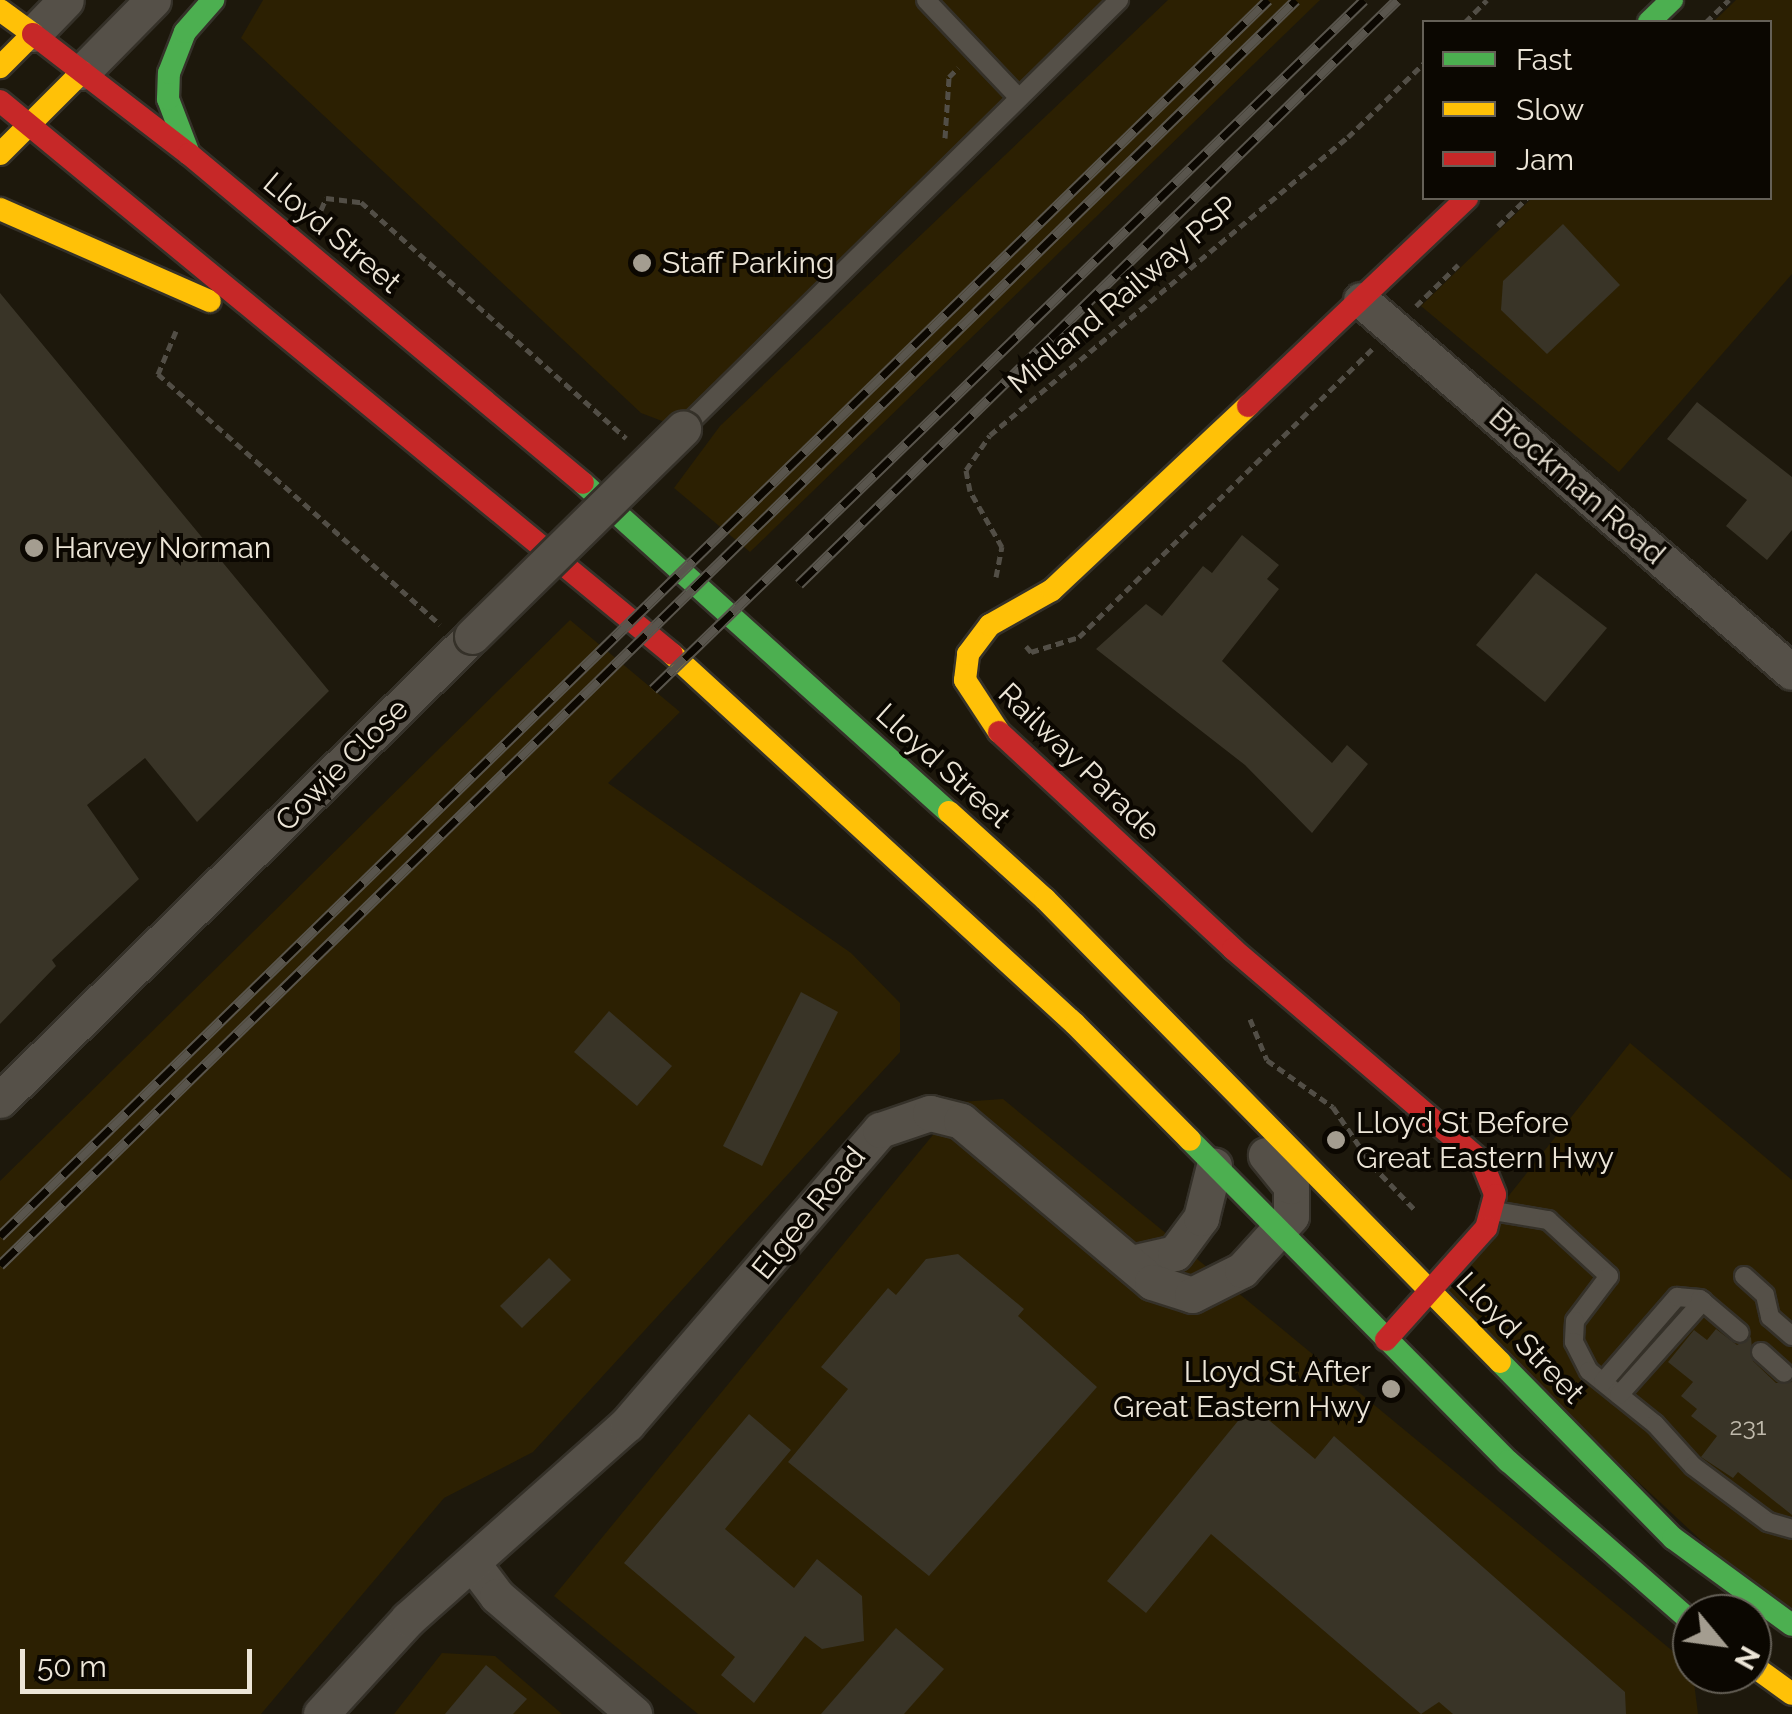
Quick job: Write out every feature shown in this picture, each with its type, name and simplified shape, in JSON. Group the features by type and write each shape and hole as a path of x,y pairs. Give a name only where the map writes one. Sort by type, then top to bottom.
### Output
{"main road":[{"path":"190,154 168,99 170,73 185,32 213,0"},
{"path":"1650,20 1672,0"},
{"name":"Lloyd Street","path":"0,10 190,154 564,466 755,636 1045,899 1673,1538 1792,1625"},
{"path":"0,68 33,34"},
{"path":"0,154 82,72"},
{"path":"0,101 725,698 1075,1024 1508,1461 1672,1604"},
{"name":"Railway Parade","path":"1465,200 1075,570 990,625 968,654 964,680 984,719 1233,949 1482,1162 1495,1195 1492,1210"},
{"path":"0,208 225,308 377,408"},
{"path":"1386,1340 1477,1242 1492,1210"}],"street":[{"path":"33,34 66,0"},
{"path":"82,72 153,0"},
{"name":"Brockman Road","path":"1361,300 1792,672"},
{"name":"Cowie Close","path":"0,1100 459,633 683,429"},
{"name":"Elgee Road","path":"321,1714 379,1647 627,1424 698,1348 862,1147 902,1118 930,1113 961,1121 1152,1282 1192,1295 1242,1270 1278,1231 1296,1199 1259,1145 1234,1090"},
{"path":"1131,1263 1165,1258 1188,1237 1210,1193 1214,1166"},
{"path":"473,1564 497,1596 634,1714"}],"lane":[{"path":"926,0 1019,98"},
{"path":"683,429 1119,0"},
{"path":"1492,1210 1548,1220 1609,1276 1581,1308 1574,1330 1581,1362 1693,1466 1768,1522 1792,1529"},
{"path":"1744,1276 1765,1295 1770,1317 1792,1336"},
{"path":"1603,1382 1677,1297 1702,1301 1740,1334"},
{"path":"1619,1395 1702,1301"},
{"path":"1761,1352 1784,1373"}],"path":[{"path":"1467,20 1487,0"},
{"path":"1708,20 1729,0"},
{"name":"Midland Railway PSP","path":"994,590 1002,546 970,491 966,470 990,435 1348,137 1422,65"},
{"path":"318,217 326,198 361,202 632,442"},
{"path":"186,313 158,374 459,633"}],"shaded area":[{"name":"Staff Parking","path":"263,0 1129,0 683,429 641,413 241,38"},
{"path":"1168,0 1320,0 750,552 674,488 720,426"},
{"path":"1736,0 1792,0 1792,274 1619,472 1421,306 1530,200 1772,200 1772,20 1715,20"},
{"path":"570,620 680,712 608,783 851,953 900,1003 900,1052 533,1452 444,1498 261,1714 0,1714 0,1181"},
{"path":"1630,1043 1792,1180 1792,1625 1772,1606 1772,1594 1759,1594 1433,1291"},
{"path":"1003,1099 1672,1651 1672,1694 1695,1694 1698,1714 698,1714 554,1596 960,1102"},
{"path":"442,1653 495,1656 562,1714 394,1714"}],"building":[{"path":"1563,224 1620,285 1547,354 1501,310 1503,281"},
{"path":"0,293 329,691 197,822 145,758 87,805 139,879 52,960 56,966 0,1024"},
{"path":"1697,402 1792,477 1792,530 1767,560 1726,526 1747,500 1667,439"},
{"path":"1242,535 1279,565 1267,579 1279,589 1222,661 1332,763 1347,745 1368,764 1312,833 1245,765 1096,649 1146,604 1162,616 1203,566 1212,573"},
{"path":"1536,573 1607,628 1545,702 1476,645"},
{"path":"801,992 838,1012 762,1166 723,1146"},
{"path":"609,1011 672,1066 637,1106 574,1052"},
{"path":"958,1254 1024,1309 1018,1316 1097,1387 929,1576 788,1462 848,1389 821,1367 888,1288 896,1295 926,1259"},
{"path":"549,1258 571,1280 522,1328 500,1306"},
{"path":"1716,1329 1737,1345 1751,1337 1753,1361 1776,1383 1792,1382 1792,1515 1738,1472 1733,1478 1701,1457 1717,1436 1691,1416 1697,1409 1681,1396 1693,1382 1668,1362 1694,1330 1707,1340"},
{"path":"1251,1405 1315,1459 1334,1436 1625,1692 1626,1714 1453,1714 1439,1702 1421,1714 1211,1534 1146,1613 1107,1581"},
{"path":"749,1414 791,1450 725,1529 794,1588 817,1559 862,1596 864,1641 822,1649 805,1636 754,1703 721,1675 735,1657 624,1563"},
{"path":"896,1628 944,1669 904,1714 821,1714"},
{"path":"486,1665 527,1699 513,1714 445,1714"}],"railway":[{"path":"0,1236 1268,0"},
{"path":"0,1265 1296,0"},
{"path":"653,689 1364,0"},
{"path":"799,584 1397,0"}],"traffic: fast":[{"path":"189,154 168,99 169,73 185,32 213,0"},
{"path":"1651,20 1672,0"},
{"path":"583,483 949,812"},
{"path":"1190,1140 1508,1461 1672,1604"},
{"path":"1500,1362 1673,1538 1792,1625"}],"traffic: slow":[{"path":"0,10 33,34 0,67"},
{"path":"0,154 82,72"},
{"path":"0,209 210,301"},
{"path":"999,732 965,680 968,654 990,625 1052,590 1248,406"},
{"path":"672,654 1075,1024 1190,1140"},
{"path":"949,812 1045,899 1500,1362"},
{"path":"1772,1680 1792,1694"}],"traffic: jam":[{"path":"33,34 189,154 583,483"},
{"path":"0,101 672,654"},
{"path":"1248,406 1465,200"},
{"path":"999,732 1233,949 1482,1162 1495,1195 1486,1228 1386,1340"}],"place":[{"name":"Staff Parking","path":"642,263"},
{"name":"Harvey Norman","path":"34,548"},
{"name":"Lloyd St Before Great Eastern Hwy","path":"1336,1140"},
{"name":"Lloyd St After Great Eastern Hwy","path":"1391,1389"}]}
